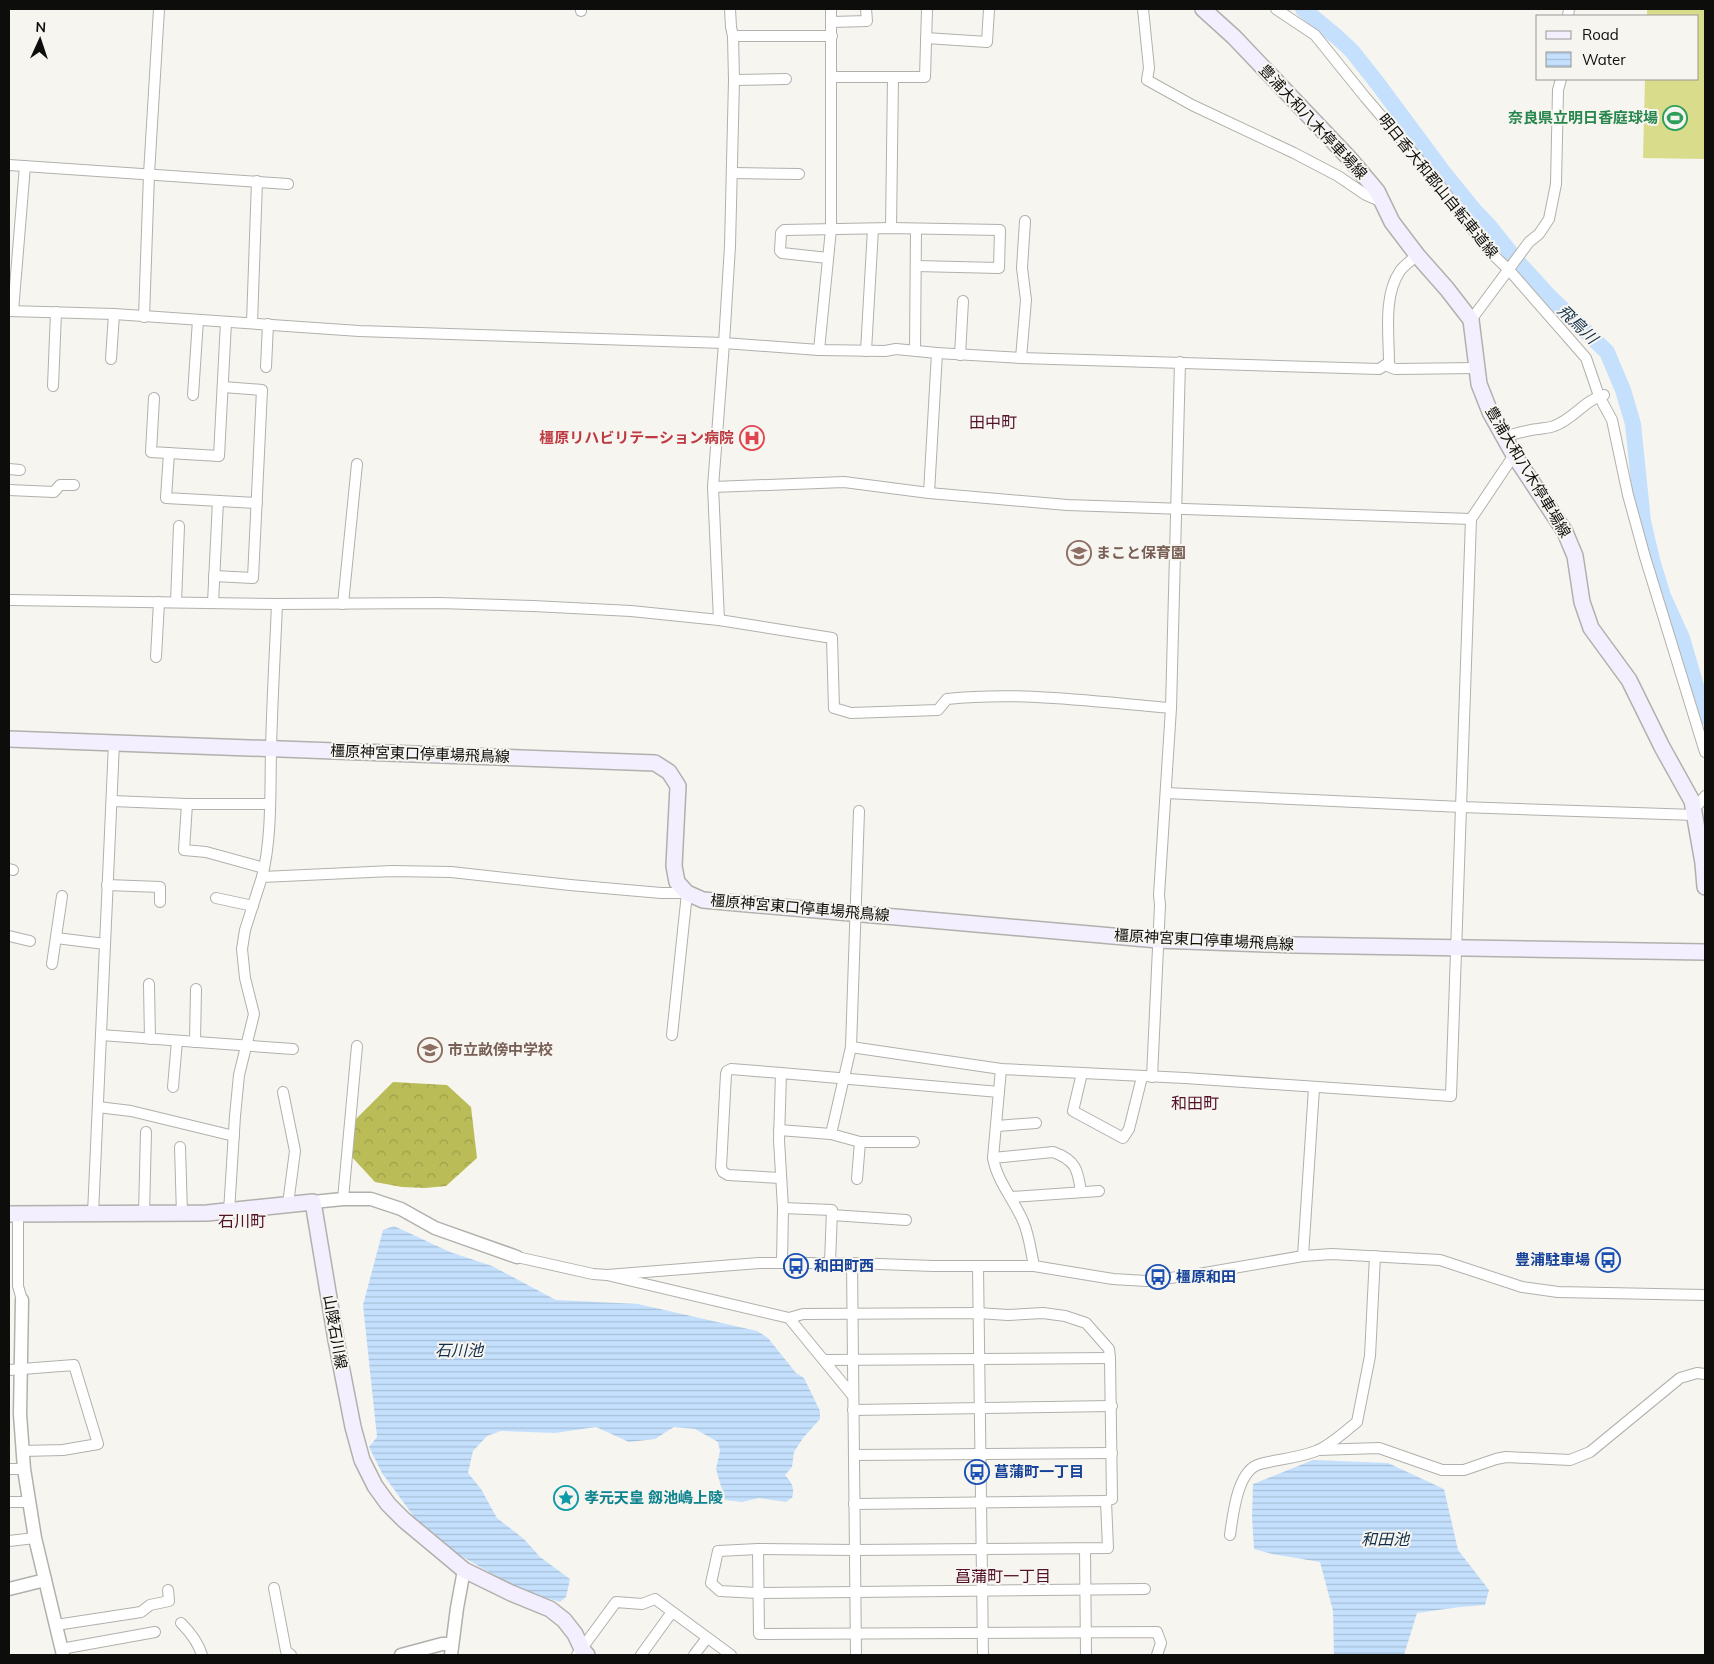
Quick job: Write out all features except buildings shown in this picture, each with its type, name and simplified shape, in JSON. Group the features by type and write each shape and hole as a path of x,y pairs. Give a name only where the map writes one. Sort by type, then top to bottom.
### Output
{"main road":[{"name":"豊浦大和八木停車場線","path":"1203,9 1234,36 1350,159 1377,191 1392,222 1471,320 1478,384 1490,412 1514,455 1566,532 1575,556 1582,602 1591,628 1629,680 1662,747 1692,801 1703,862 1705,887"},
{"name":"橿原神宮東口停車場飛鳥線","path":"9,739 655,763 669,772 678,786 674,866 677,882 687,894 703,900 1158,940 1295,945 1705,952"},
{"path":"13,1214 182,1214 229,1212 313,1202"},
{"name":"山陵石川線","path":"313,1202 343,1377 362,1460 375,1486 388,1504 404,1520 464,1570 511,1593 550,1609 564,1620 575,1634 582,1653"}],"street":[{"path":"144,316 158,9"},
{"path":"719,620 713,487 724,343 732,173 734,80 730,9"},
{"path":"819,350 831,230 831,9"},
{"path":"832,22 867,21 866,9"},
{"path":"832,77 926,77 927,9"},
{"path":"926,38 987,42 989,9"},
{"path":"1143,9 1150,68 1147,80 1192,105 1303,157 1338,176 1366,195 1382,202"},
{"name":"明日香大和郡山自転車道線","path":"1276,9 1315,35 1435,179 1487,249 1510,268 1586,358 1612,420 1628,495 1645,557 1705,752"},
{"path":"733,36 832,36"},
{"path":"892,228 893,77"},
{"path":"734,80 786,80"},
{"path":"1471,320 1529,242 1539,234 1549,219 1556,184 1558,90 1561,80"},
{"path":"9,165 288,184"},
{"path":"25,166 11,311 114,314 359,331 724,343 819,350 885,351 896,349 1021,358 1379,369 1388,363 1390,299 1394,285 1401,270 1417,255"},
{"path":"732,173 799,174"},
{"path":"252,323 257,181"},
{"path":"1021,358 1026,300 1022,268 1025,221"},
{"path":"828,258 782,253 780,251 781,234 784,230 892,228 1000,230 999,268 916,266"},
{"path":"866,351 873,229"},
{"path":"915,350 916,229"},
{"path":"960,355 963,301"},
{"path":"53,386 56,312"},
{"path":"112,359 114,314"},
{"path":"193,395 198,320"},
{"path":"154,398 151,452 219,456 226,322"},
{"path":"266,367 268,324"},
{"path":"929,493 937,353"},
{"path":"1082,1073 1073,1111 1123,1138 1129,1129 1147,1077 1158,940 1159,895 1171,708 1180,362"},
{"path":"1385,365 1394,369 1476,368"},
{"path":"214,576 253,578 257,503 262,390 223,387"},
{"path":"1504,437 1538,428 1552,427 1569,419 1577,411 1602,396"},
{"path":"169,453 166,498 257,503"},
{"path":"851,1047 1001,1069 1450,1096 1471,518 1514,455"},
{"path":"343,604 357,464"},
{"path":"9,469 20,470"},
{"path":"713,487 844,482 929,493 1066,505 1471,518"},
{"path":"9,490 54,492 60,485 74,485"},
{"path":"213,603 218,501"},
{"path":"176,602 179,526"},
{"path":"9,600 277,604 439,603 631,611 719,620 832,638 834,708 851,713 938,710 947,699 982,696 1019,696 1171,708"},
{"path":"156,657 159,602"},
{"path":"229,1212 239,1075 254,1014 245,978 242,949 244,930 263,873 270,804 277,604"},
{"path":"93,1214 114,743"},
{"path":"1166,792 1461,807 1694,812 1705,796"},
{"path":"112,801 187,804 270,804"},
{"path":"187,804 184,850 206,852 263,873 451,872 570,885 687,894 672,1035"},
{"path":"832,1134 851,1047 859,811"},
{"path":"107,885 160,887 160,902"},
{"path":"52,964 62,896"},
{"path":"216,898 253,906"},
{"path":"9,936 30,941"},
{"path":"56,938 105,944"},
{"path":"149,984 150,1038"},
{"path":"195,1042 196,989"},
{"path":"101,1035 292,1049"},
{"path":"173,1086 177,1041"},
{"path":"343,1198 357,1046"},
{"path":"781,1178 723,1172 726,1074 731,1069 999,1092"},
{"path":"1001,1069 993,1158 994,1166 1024,1223 1034,1266"},
{"path":"781,1073 779,1130 783,1208 782,1262"},
{"path":"1303,1256 1314,1088"},
{"path":"283,1092 295,1151 288,1204"},
{"path":"98,1107 131,1110 234,1136"},
{"path":"996,1126 1036,1123"},
{"path":"779,1130 832,1134 860,1142 914,1142"},
{"path":"144,1214 146,1132"},
{"path":"857,1179 860,1142"},
{"path":"180,1148 182,1214"},
{"path":"993,1158 1053,1152 1074,1164 1079,1174 1081,1192"},
{"path":"1011,1198 1099,1191"},
{"path":"313,1202 343,1198 371,1198 401,1209 435,1228 517,1257 593,1274 607,1275 782,1262 933,1266 1034,1266 1113,1279 1146,1281 1303,1256 1332,1254 1440,1260 1522,1287 1549,1291 1593,1294 1705,1295"},
{"path":"783,1208 832,1210 830,1263"},
{"path":"13,1214 18,1286 22,1300 20,1414 24,1469 35,1538 62,1652 155,1632"},
{"path":"832,1216 906,1220"},
{"path":"1318,1450 1357,1422 1370,1356 1375,1256"},
{"path":"852,1263 856,1655"},
{"path":"978,1266 983,1655"},
{"path":"607,1275 789,1318 803,1314 978,1313 1008,1315 1043,1313 1065,1316 1086,1323 1109,1350 1112,1406 1112,1499 1106,1501 854,1504"},
{"path":"789,1318 853,1396"},
{"path":"824,1360 1110,1358"},
{"path":"9,1370 74,1365 98,1444 63,1450 22,1451"},
{"path":"1230,1534 1235,1501 1245,1474 1258,1464 1318,1450 1379,1448 1442,1470 1464,1470 1506,1457 1570,1460 1590,1452 1680,1378 1698,1373 1705,1374"},
{"path":"853,1410 1112,1406"},
{"path":"854,1455 1112,1453"},
{"path":"9,1469 24,1469"},
{"path":"1106,1501 1108,1548 758,1549 718,1551 711,1583 720,1591 758,1593 1145,1589"},
{"path":"9,1502 29,1502"},
{"path":"9,1541 35,1538"},
{"path":"758,1549 758,1634 1157,1632 1161,1643 1157,1655"},
{"path":"1085,1549 1086,1655"},
{"path":"401,1655 442,1644 452,1650 456,1608 464,1570"},
{"path":"9,1589 45,1580"},
{"path":"274,1588 286,1651 291,1655"},
{"path":"56,1625 140,1612 150,1605 169,1601 168,1590"},
{"path":"582,1653 616,1602 642,1604 655,1599 732,1655"},
{"path":"641,1655 672,1612"},
{"path":"181,1623 192,1634 202,1655"},
{"path":"694,1655 707,1638"}],"green space":[{"name":"奈良県立明日香庭球場","path":"1647,9 1705,9 1705,159 1643,158 1645,80 1699,80 1699,15 1647,15"},
{"path":"393,1082 447,1085 471,1107 477,1158 446,1186 425,1188 402,1187 375,1182 351,1156 353,1122"}],"water":[{"name":"石川池","path":"394,1226 450,1252 492,1266 556,1300 638,1304 757,1331 768,1338 796,1373 804,1378 820,1411 820,1419 803,1438 794,1452 792,1467 785,1475 792,1486 792,1498 786,1502 759,1498 742,1502 725,1500 716,1469 720,1451 718,1442 695,1429 674,1427 655,1439 629,1442 596,1427 555,1433 501,1431 487,1436 473,1451 468,1473 481,1489 497,1518 524,1539 540,1557 570,1579 566,1597 560,1602 520,1590 444,1546 423,1529 382,1473 369,1447 377,1437 363,1305 383,1230"},
{"name":"和田池","path":"1313,1460 1388,1463 1444,1489 1458,1550 1489,1590 1485,1605 1417,1613 1404,1655 1334,1655 1333,1611 1320,1562 1254,1549 1252,1517 1253,1484"}],"waterway":[{"name":"飛鳥川","path":"1303,9 1352,51 1444,173 1518,262 1548,295 1607,352 1623,390 1633,424 1643,521 1652,560 1663,596 1682,638 1705,717"}],"place":[{"name":"奈良県立明日香庭球場","path":"1675,118"},
{"name":"橿原リハビリテーション病院","path":"752,438"},
{"name":"まこと保育園","path":"1079,553"},
{"name":"市立畝傍中学校","path":"430,1050"},
{"name":"豊浦駐車場","path":"1608,1260"},
{"name":"和田町西","path":"796,1266"},
{"name":"橿原和田","path":"1158,1277"},
{"name":"菖蒲町一丁目","path":"977,1472"},
{"name":"孝元天皇 劔池嶋上陵","path":"566,1498"}],"district":[{"name":"田中町","path":"993,422"},
{"name":"和田町","path":"1195,1103"},
{"name":"石川町","path":"242,1221"},
{"name":"菖蒲町一丁目","path":"1003,1576"}]}
